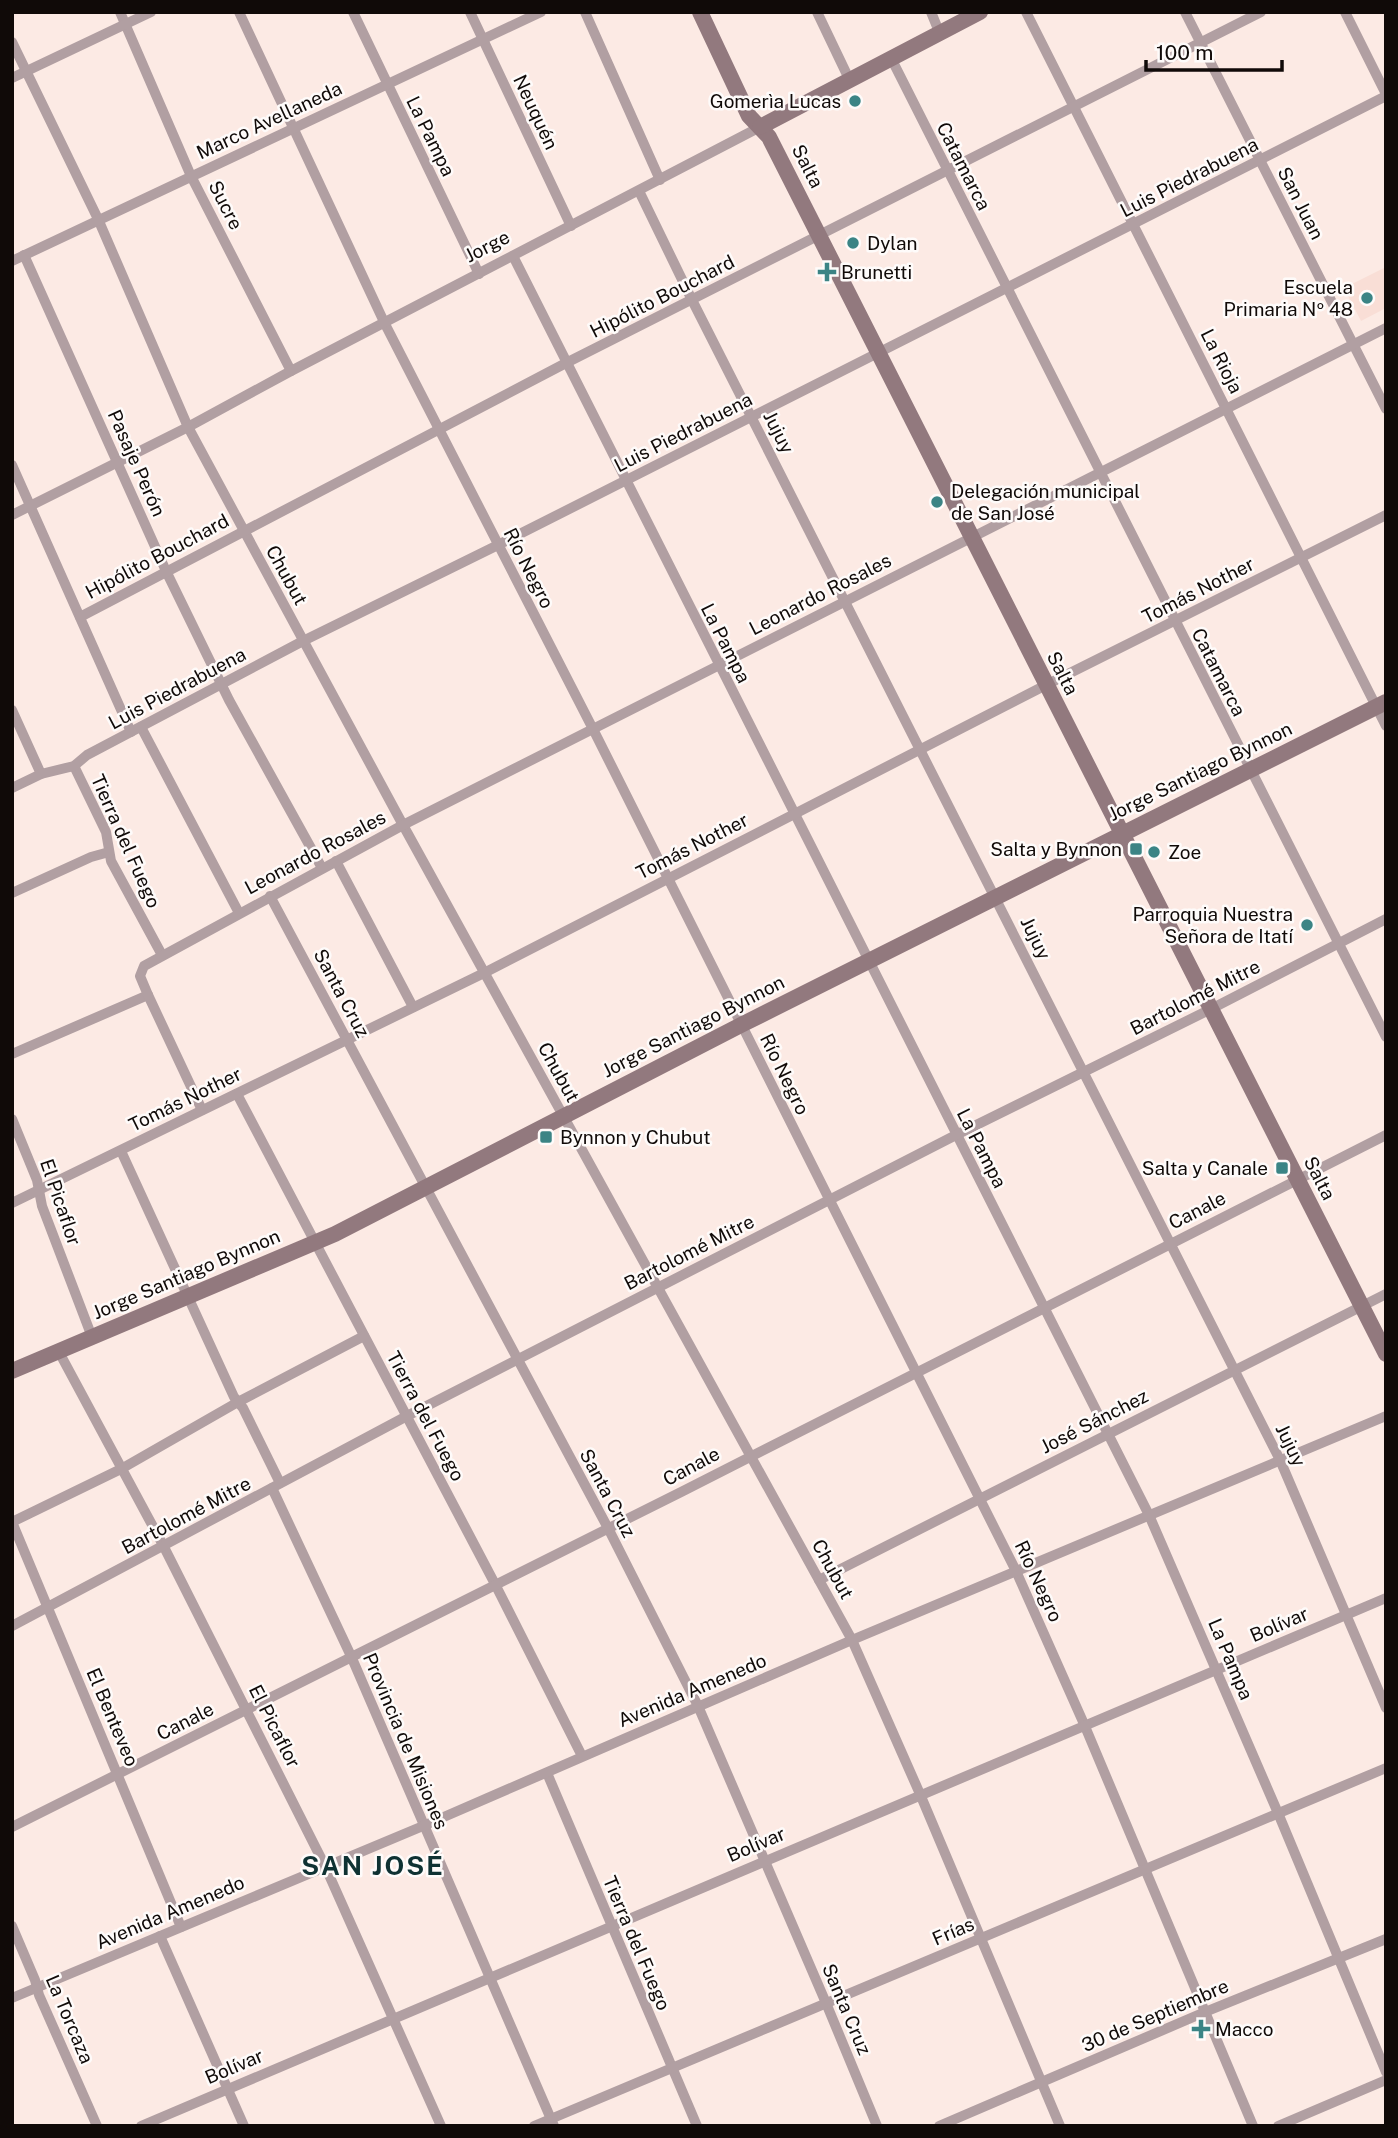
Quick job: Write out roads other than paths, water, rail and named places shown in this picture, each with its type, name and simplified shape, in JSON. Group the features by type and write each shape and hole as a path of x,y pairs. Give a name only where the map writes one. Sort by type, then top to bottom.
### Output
{"street":[{"name":"Sucre","path":"120,12 191,176 291,371"},
{"path":"12,78 151,12"},
{"name":"Río Negro","path":"239,12 385,324 593,729 1016,1571 1084,1724 1253,2126"},
{"name":"La Pampa","path":"353,12 479,274"},
{"name":"Neuquén","path":"470,12 571,226"},
{"name":"Marco Avellaneda","path":"12,261 541,12"},
{"path":"585,12 660,180"},
{"name":"Salta","path":"701,12 749,116 769,137 1386,1354"},
{"path":"817,12 850,81"},
{"path":"931,12 940,34"},
{"name":"Jorge","path":"12,515 188,427 980,12"},
{"name":"La Rioja","path":"1026,12 1300,558 1381,704 1386,726"},
{"name":"San Juan","path":"1185,12 1386,409"},
{"name":"Hipólito Bouchard","path":"80,617 566,363 1261,12"},
{"path":"1345,12 1386,95"},
{"name":"Chubut","path":"12,42 98,219 188,427 484,973 852,1640 920,1794 1059,2126"},
{"name":"Catamarca","path":"891,58 1386,1037"},
{"name":"Luis Piedrabuena","path":"74,766 87,755 303,641 1261,161 1386,95"},
{"name":"Jujuy","path":"639,191 1280,1460 1386,1708"},
{"name":"Pasaje Perón","path":"24,255 166,572 222,686 321,868"},
{"name":"La Pampa","path":"513,256 1042,1308 1149,1515 1386,2072"},
{"name":"Leonardo Rosales","path":"162,955 403,825 1386,328"},
{"path":"12,465 80,617 136,730 239,913"},
{"name":"Tomás Nother","path":"12,1203 484,973 1046,685 1386,515"},
{"name":"Jorge Santiago Bynnon","path":"12,1371 314,1243 1381,704"},
{"path":"12,710 41,774"},
{"path":"12,788 41,774 74,766"},
{"name":"Tierra del Fuego","path":"74,766 106,832 109,852 162,955"},
{"path":"12,893 91,857 109,852"},
{"path":"336,861 413,1007"},
{"name":"Santa Cruz","path":"270,896 609,1530 698,1706 877,2126"},
{"name":"Bartolomé Mitre","path":"12,1626 407,1416 1386,919"},
{"path":"162,955 140,971 148,995 202,1110"},
{"path":"12,1054 148,995"},
{"name":"Tierra del Fuego","path":"237,1094 495,1584 582,1756"},
{"name":"El Picaflor","path":"12,1119 92,1336"},
{"name":"Canale","path":"12,1827 495,1584 609,1530 750,1455 1386,1135"},
{"name":"Provincia de Misiones","path":"121,1151 276,1486 553,2122"},
{"name":"José Sánchez","path":"819,1580 1386,1294"},
{"path":"12,1522 121,1469 238,1402 364,1336"},
{"name":"El Picaflor","path":"59,1352 164,1547 325,1866 441,2126"},
{"name":"Avenida Amenedo","path":"12,1998 1386,1416"},
{"name":"El Benteveo","path":"12,1522 181,1927"},
{"name":"Bolívar","path":"141,2126 1386,1598"},
{"name":"Frías","path":"534,2126 553,2122 826,2003 1386,1768"},
{"name":"Tierra del Fuego","path":"547,1773 696,2126"},
{"name":"La Torcaza","path":"12,1926 97,2126"},
{"path":"160,1936 244,2126"},
{"name":"30 de Septiembre","path":"939,2126 1205,2012 1386,1939"},
{"path":"1278,2126 1386,2080"}],"place":[{"name":"Gomerìa Lucas","path":"855,101"},
{"name":"Dylan","path":"853,243"},
{"name":"Brunetti","path":"827,272"},
{"name":"Escuela Primaria Nº 48","path":"1367,298"},
{"name":"Delegación municipal de San José","path":"937,502"},
{"name":"Salta y Bynnon","path":"1136,849"},
{"name":"Zoe","path":"1154,852"},
{"name":"Parroquia Nuestra Señora de Itatí","path":"1307,925"},
{"name":"Bynnon y Chubut","path":"546,1137"},
{"name":"Salta y Canale","path":"1282,1168"},
{"name":"Macco","path":"1201,2029"}],"district":[{"name":"SAN JOSÉ","path":"373,1866"}]}
